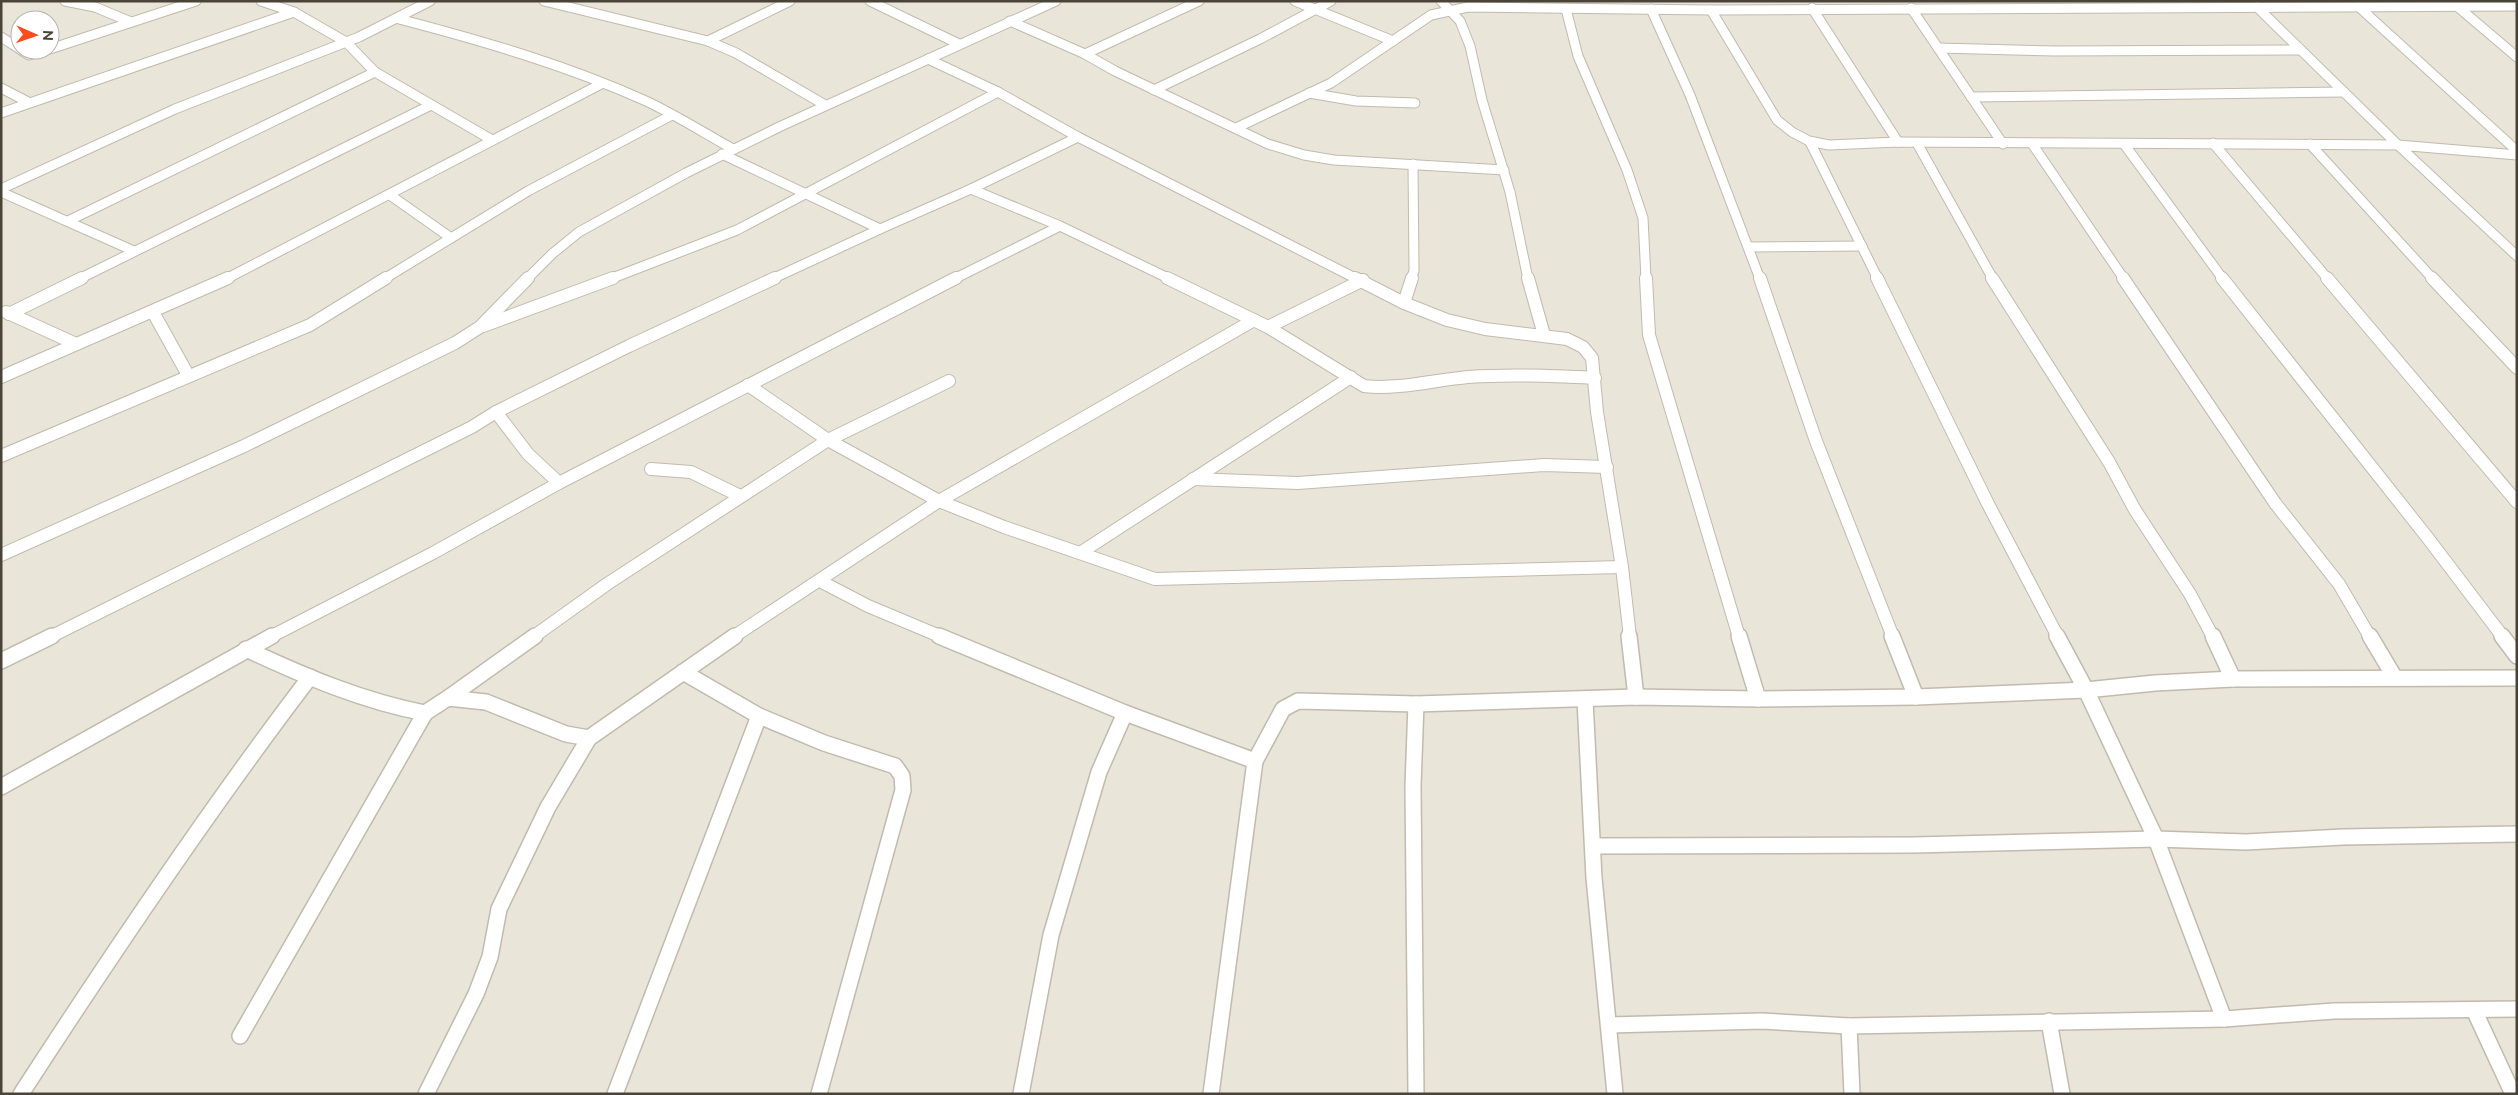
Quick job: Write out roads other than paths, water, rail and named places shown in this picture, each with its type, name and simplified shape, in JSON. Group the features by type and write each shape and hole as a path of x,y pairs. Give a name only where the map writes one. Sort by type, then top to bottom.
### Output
{"street":[{"path":"65,1 95,7 131,22"},
{"path":"60,46 196,1"},
{"path":"261,1 294,12 346,42 375,72 492,140"},
{"path":"1,190 88,147 194,101 346,42 399,19 430,1"},
{"path":"545,1 708,41 736,53 825,105"},
{"path":"708,41 790,1"},
{"path":"870,1 959,44"},
{"path":"1035,1 1044,6"},
{"path":"1,555 244,446 455,343 480,327 552,254 578,232 722,154 825,105 1056,1"},
{"path":"1084,54 1199,1"},
{"path":"1295,1 1313,11 1393,42"},
{"path":"1154,90 1331,1"},
{"path":"1441,1 1453,8 1464,28 1482,98 1504,170 1535,310 1544,334"},
{"path":"1236,128 1331,82 1431,15 1453,8 1527,5 1566,9 1613,5 1651,9 1690,5 1710,10 2130,4 2217,4 2257,7 2517,6"},
{"path":"2257,7 2517,256"},
{"path":"2359,7 2517,151"},
{"path":"2458,7 2517,57"},
{"path":"1812,8 1898,142"},
{"path":"1911,8 1950,69 2003,144"},
{"path":"1566,9 1578,56 1627,170 1642,218 1649,335 1758,699"},
{"path":"1651,9 1690,95 1749,247 1816,441 1916,697"},
{"path":"1710,10 1778,120 1793,133 1810,142 1851,145 1898,142 2033,145 2213,143 2398,144 2517,155"},
{"path":"1,113 28,102 294,12"},
{"path":"399,19 483,41 648,102 670,116 733,149"},
{"path":"1010,21 1084,54 1154,90 1268,144 1304,155 1504,170"},
{"path":"1938,48 2055,51 2300,50"},
{"path":"928,59 998,92 1078,137 1404,303 1446,320 1485,330 1544,334 1567,339 1583,347 1592,358 1597,412 1608,467 1622,567 1636,697"},
{"path":"68,221 375,72"},
{"path":"1,377 211,287 601,84"},
{"path":"1,88 28,102"},
{"path":"480,327 562,298 737,230 998,92"},
{"path":"1309,92 1356,101 1415,103"},
{"path":"1971,97 2344,92"},
{"path":"5,312 134,251 431,105"},
{"path":"1,456 188,375 310,326 528,191 670,116"},
{"path":"1,661 472,428 496,412 629,346 880,229 971,189 1078,137"},
{"path":"1810,142 1988,504 2086,690 2156,839 2224,1019"},
{"path":"1917,143 1996,285 2109,462 2136,510 2190,594 2209,628 2233,679"},
{"path":"2213,143 2517,502"},
{"path":"2124,144 2223,279 2379,479 2427,537 2517,656"},
{"path":"2310,144 2356,197 2517,368"},
{"path":"2033,145 2275,503 2340,584 2395,678"},
{"path":"722,154 880,229"},
{"path":"1404,303 1414,271 1413,164"},
{"path":"971,189 1060,226 1268,327 1364,386 1381,388 1436,380 1509,374 1595,378"},
{"path":"1,190 134,251"},
{"path":"390,195 451,238"},
{"path":"1,786 246,649 432,552 559,482 603,462 748,385 1060,226"},
{"path":"1749,247 1862,246"},
{"path":"1268,327 1362,280"},
{"path":"5,312 76,344"},
{"path":"154,312 188,375"},
{"path":"426,1094 476,994 490,957 499,909 548,807 589,738 683,672 820,581 839,566 939,501 1254,320"},
{"path":"1080,553 1351,378"},
{"path":"240,1036 425,713 607,584 828,440 949,381"},
{"path":"748,385 828,440 939,501 1004,527 1155,579 1622,567"},
{"path":"496,412 528,454 559,482"},
{"path":"1193,479 1298,483 1544,465 1608,467"},
{"path":"651,469 691,472 740,496"},
{"path":"820,581 868,606 1125,713 1255,761"},
{"path":"246,649 310,678 400,709 425,713"},
{"path":"683,672 759,716 824,743 895,766 902,776 903,790 819,1094"},
{"path":"21,1094 132,923 261,741 310,678"},
{"path":"1211,1094 1255,761 1283,709 1298,701 1416,704 1636,697 1758,699 1916,697 2086,690 2155,683 2233,679 2517,678"},
{"path":"448,698 486,702 566,734 589,738"},
{"path":"1585,700 1594,846 1594,878 1615,1094"},
{"path":"1416,704 1413,786 1416,1094"},
{"path":"1020,1094 1051,935 1099,772 1125,713"},
{"path":"615,1094 759,716"},
{"path":"1594,846 1914,845 2156,839 2246,842 2362,836 2517,834"},
{"path":"1609,1025 1762,1021 1849,1026 2224,1019 2276,1012 2389,1009 2517,1009"},
{"path":"2474,1010 2513,1094"},
{"path":"2049,1021 2062,1094"},
{"path":"1849,1026 1852,1094"}]}
